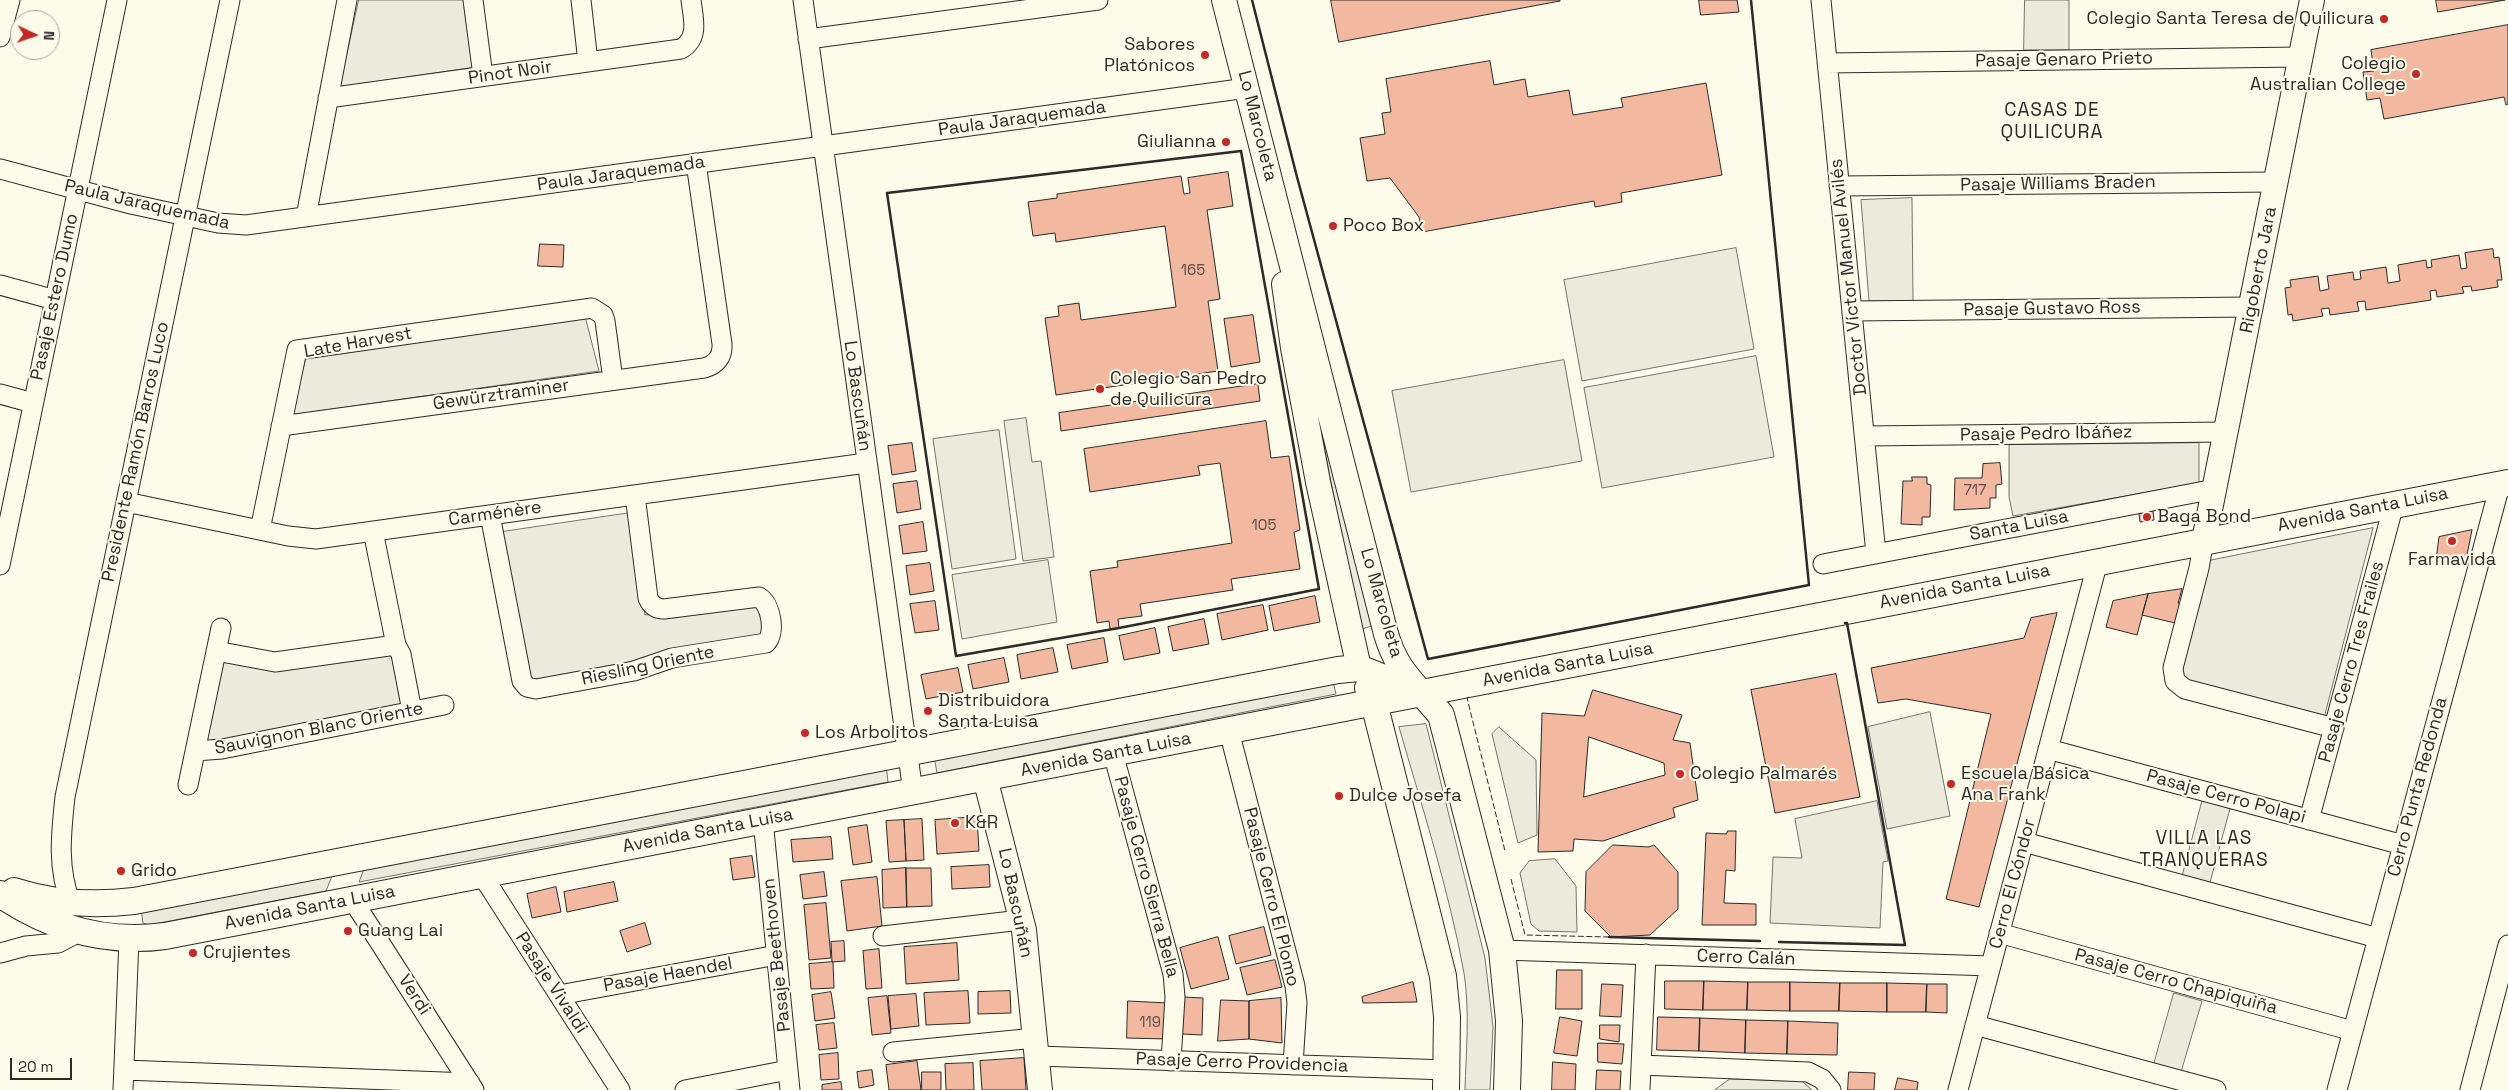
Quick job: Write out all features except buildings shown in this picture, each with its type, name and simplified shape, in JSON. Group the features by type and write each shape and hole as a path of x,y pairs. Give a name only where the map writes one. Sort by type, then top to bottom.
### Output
{"main road":[{"name":"Avenida Santa Luisa","path":"0,894 48,921 79,932 129,939 165,936 1422,694 2204,540 2504,484"},
{"path":"0,887 34,898 71,904 110,904 141,900 1338,670 1359,668 1422,694"},
{"name":"Lo Marcoleta","path":"1359,668 1374,703 1443,976 1447,1017 1446,1080"},
{"name":"Lo Marcoleta","path":"1422,694 1441,715 1502,950 1509,1021 1507,1090"}],"street":[{"path":"0,37 10,0"},
{"name":"Pasaje Estero Dumo","path":"0,565 6,503 33,403 117,0"},
{"name":"Presidente Ramón Barros Luco","path":"71,904 63,883 61,861 65,796 230,0"},
{"path":"306,217 347,0"},
{"path":"473,0 483,76"},
{"path":"581,0 588,62"},
{"name":"Pinot Noir","path":"328,98 675,51 689,42 694,30 691,0"},
{"name":"Lo Bascuñán","path":"803,0 821,146 912,792"},
{"path":"808,39 1092,0"},
{"name":"Lo Marcoleta","path":"1224,0 1392,654 1404,673 1422,694"},
{"name":"Doctor Víctor Manuel Avilés","path":"1821,0 1876,554"},
{"name":"Rigoberto Jara","path":"2204,540 2312,0"},
{"name":"Pasaje Genaro Prieto","path":"1827,63 2301,57"},
{"name":"Paula Jaraquemada","path":"0,169 185,216 236,226 1247,88"},
{"name":"Gewürztraminer","path":"281,426 704,368 718,360 722,344 696,163"},
{"name":"Pasaje Williams Braden","path":"1839,186 2276,182"},
{"name":"Lo Marcoleta","path":"1289,252 1284,287 1292,348 1318,482 1359,668"},
{"path":"0,285 55,300"},
{"name":"Pasaje Gustavo Ross","path":"1852,311 2251,307"},
{"name":"Late Harvest","path":"260,530 297,350 585,308 598,310 605,321 613,380"},
{"path":"0,394 33,403"},
{"name":"Pasaje Pedro Ibáñez","path":"1865,436 2226,432"},
{"name":"Carménère","path":"126,502 308,539 866,463"},
{"name":"Cerro Punta Redonda","path":"2337,1090 2504,484"},
{"name":"Santa Luisa","path":"1823,564 2215,489"},
{"name":"Riesling Oriente","path":"490,515 522,681 527,687 536,689 625,672 672,658 760,645 768,641 772,632 768,607 762,598 753,596 664,609 654,606 648,598 635,495"},
{"name":"Pasaje Cerro Tres Frailes","path":"2309,820 2394,504"},
{"path":"374,531 396,645 401,654 412,711"},
{"path":"2204,540 2173,668 2175,682 2185,689 2334,728"},
{"name":"Cerro El Cóndor","path":"1958,1090 2098,561"},
{"path":"188,785 221,628"},
{"path":"216,651 274,662 396,645"},
{"name":"Sauvignon Blanc Oriente","path":"195,751 222,749 444,705"},
{"name":"Pasaje Cerro El Plomo","path":"1229,731 1295,986 1297,1003 1293,1065"},
{"name":"Pasaje Cerro Polapi","path":"2048,749 2403,845"},
{"name":"Pasaje Cerro Sierra Bella","path":"1113,753 1172,974 1174,996 1172,1061"},
{"name":"Lo Bascuñán","path":"985,778 1026,946 1040,1090"},
{"name":"Pasaje Beethoven","path":"763,820 790,1090"},
{"path":"2024,842 2378,938"},
{"name":"Pasaje Vivaldi","path":"482,875 620,1090"},
{"name":"Verdi","path":"352,899 472,1086"},
{"path":"883,936 1021,920"},
{"path":"0,953 26,946 58,943 79,932"},
{"name":"Pasaje Cerro Chapiquiña","path":"1999,933 2353,1031"},
{"path":"123,1090 129,939"},
{"path":"2470,1090 2508,944"},
{"name":"Cerro Calán","path":"1502,950 1991,966"},
{"path":"1640,1090 1646,954"},
{"name":"Pasaje Haendel","path":"558,994 777,955"},
{"path":"1975,1025 2216,1090"},
{"name":"Pasaje Cerro Providencia","path":"893,1052 1036,1047 1172,1061 1293,1065 1446,1080"},
{"path":"1641,1065 1808,1072 1822,1079 1831,1090"},
{"path":"124,1070 472,1086"},
{"path":"685,1090 788,1070"}],"shaded area":[{"path":"359,0 464,0 476,67 340,87"},
{"path":"2025,0 2069,0 2069,50 2024,50"},
{"path":"1912,198 1913,301 1869,301 1861,200"},
{"path":"1736,248 1754,349 1582,381 1564,280"},
{"path":"585,316 599,371 291,415 307,354"},
{"path":"1756,356 1774,457 1602,488 1584,388"},
{"path":"1564,360 1582,461 1411,492 1392,391"},
{"path":"1310,375 1375,625 1362,629 1354,599"},
{"path":"1026,418 1032,462 1041,461 1054,557 1023,561 1004,421"},
{"path":"999,430 1016,559 952,569 933,439"},
{"path":"2199,443 2199,483 2013,516 2009,497 2009,445"},
{"path":"630,513 645,615 758,601 767,633 531,683 502,532"},
{"path":"2373,528 2324,718 2191,684 2180,676 2208,561"},
{"path":"1048,560 1057,622 962,639 952,575"},
{"path":"391,652 404,706 206,744 220,662"},
{"path":"1332,677 1336,694 937,773 934,756"},
{"path":"1930,712 1950,816 1887,829 1868,727"},
{"path":"1426,724 1485,958 1493,1027 1490,1090 1465,1090 1467,1017 1464,973 1443,880 1399,727"},
{"path":"1499,727 1536,760 1537,835 1518,843 1492,734"},
{"path":"886,764 888,782 359,882 366,864"},
{"path":"2203,798 2231,805 2209,886 2182,878"},
{"path":"1877,801 1888,861 1883,862 1880,928 1770,923 1773,857 1802,858 1795,819"},
{"path":"1555,859 1576,886 1577,932 1539,931 1531,924 1520,873 1529,861"},
{"path":"334,871 326,891 149,925 143,923 141,908"},
{"path":"2174,993 2202,1001 2181,1072 2154,1064"},
{"path":"1730,1079 1802,1081 1812,1090 1715,1090"}],"fence":[{"path":"1469,697 1467,698 1505,851"},
{"path":"1511,879 1525,935 1609,937"}],"wall":[{"path":"1252,0 1297,177 1428,659 1809,585 1751,0"},
{"path":"1241,151 1319,589 1119,628 956,656 887,193 1241,151"},
{"path":"1779,942 1905,945 1847,623 1845,623"},
{"path":"1609,937 1760,941"}],"place":[{"name":"Colegio Santa Teresa de Quilicura","path":"2384,19"},
{"name":"Sabores Platónicos","path":"1205,55"},
{"name":"Colegio Australian College","path":"2416,74"},
{"name":"Giulianna","path":"1226,142"},
{"name":"Poco Box","path":"1333,226"},
{"name":"Colegio San Pedro de Quilicura","path":"1100,389"},
{"name":"Baga Bond","path":"2147,517"},
{"name":"Farmavida","path":"2452,541"},
{"name":"Distribuidora Santa Luisa","path":"928,711"},
{"name":"Los Arbolitos","path":"805,733"},
{"name":"Colegio Palmarés","path":"1680,774"},
{"name":"Escuela Básica Ana Frank","path":"1951,784"},
{"name":"Dulce Josefa","path":"1339,796"},
{"name":"K&R","path":"955,823"},
{"name":"Grido","path":"121,871"},
{"name":"Guang Lai","path":"348,931"},
{"name":"Crujientes","path":"193,953"}],"district":[{"name":"CASAS DE QUILICURA","path":"2052,122"},
{"name":"VILLA LAS TRANQUERAS","path":"2204,850"}]}
